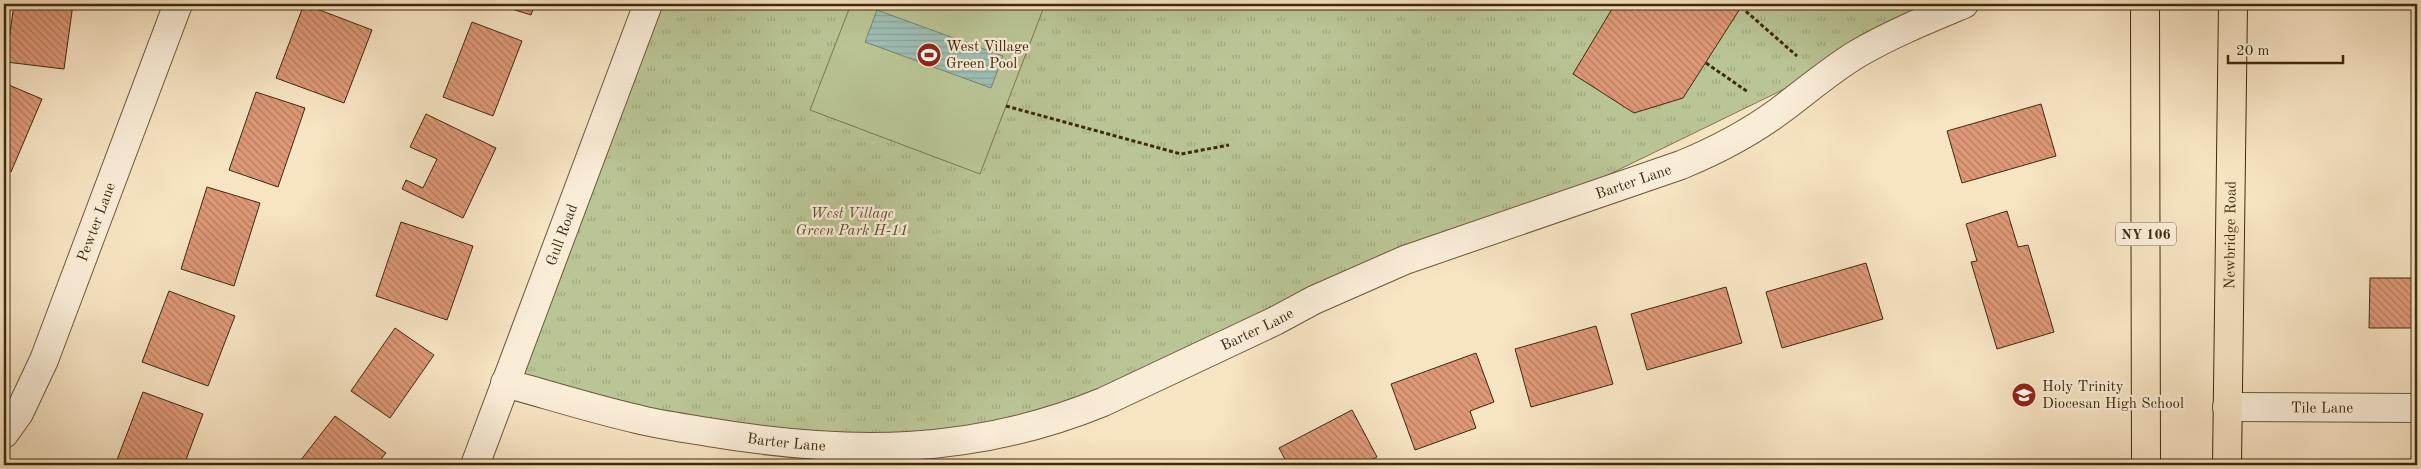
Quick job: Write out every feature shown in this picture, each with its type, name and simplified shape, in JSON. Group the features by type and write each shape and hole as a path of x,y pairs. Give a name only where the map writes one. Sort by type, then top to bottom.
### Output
{"main road":[{"name":"NY 106","path":"2145,4 2146,465"},
{"name":"Newbridge Road","path":"2227,465 2233,4"}],"street":[{"name":"Pewter Lane","path":"4,434 19,413 44,360 178,4"},
{"name":"Gull Road","path":"475,465 648,4"},
{"name":"Barter Lane","path":"505,383 638,420 771,442 884,448 941,444 998,436 1074,414 1104,402 1275,321 1314,300 1404,260 1681,165 1736,139 1777,113 1821,78 1865,50 1964,4"},
{"name":"Tile Lane","path":"2227,407 2417,408"}],"path":[{"path":"1741,7 1821,78"},
{"path":"1706,62 1777,113"},
{"path":"1006,106 1181,154 1229,145"}],"green space":[{"name":"West Village Green Park H-11","path":"655,4 1959,4 1497,229 1074,414 924,438 776,441 515,383"},
{"name":"West Village Green Pool","path":"851,4 1045,4 980,174 810,110"}],"water":[{"path":"877,10 1003,56 991,88 865,42"}],"building":[{"path":"14,4 73,4 64,69 6,62"},
{"path":"304,4 372,30 344,103 276,78"},
{"path":"496,4 535,4 531,15"},
{"path":"1615,4 1743,4 1683,98 1634,113 1573,74"},
{"path":"472,22 522,41 493,116 443,97"},
{"path":"4,83 42,99 11,172 4,169"},
{"path":"256,92 305,108 278,187 229,170"},
{"path":"2041,104 2056,156 1962,183 1947,131"},
{"path":"426,114 496,148 463,218 402,189 406,180 423,188 437,159 410,147"},
{"path":"207,187 260,203 234,286 181,269"},
{"path":"2007,211 2018,247 2028,245 2054,332 1997,349 1971,262 1977,261 1966,224"},
{"path":"401,222 473,246 447,320 376,296"},
{"path":"1866,263 1883,319 1782,348 1766,292"},
{"path":"2370,278 2417,278 2417,328 2369,328"},
{"path":"1726,287 1742,343 1647,370 1631,314"},
{"path":"169,291 235,316 208,386 142,362"},
{"path":"1596,326 1613,384 1531,407 1515,349"},
{"path":"395,328 434,355 390,418 351,391"},
{"path":"1476,353 1494,402 1470,411 1476,428 1415,450 1391,384"},
{"path":"143,392 203,414 184,465 115,465"},
{"path":"1352,410 1377,457 1361,465 1288,465 1279,448"},
{"path":"335,416 386,453 376,465 297,465"}],"place":[{"name":"West Village Green Pool","path":"929,55"},
{"name":"Holy Trinity Diocesan High School","path":"2024,395"}]}
